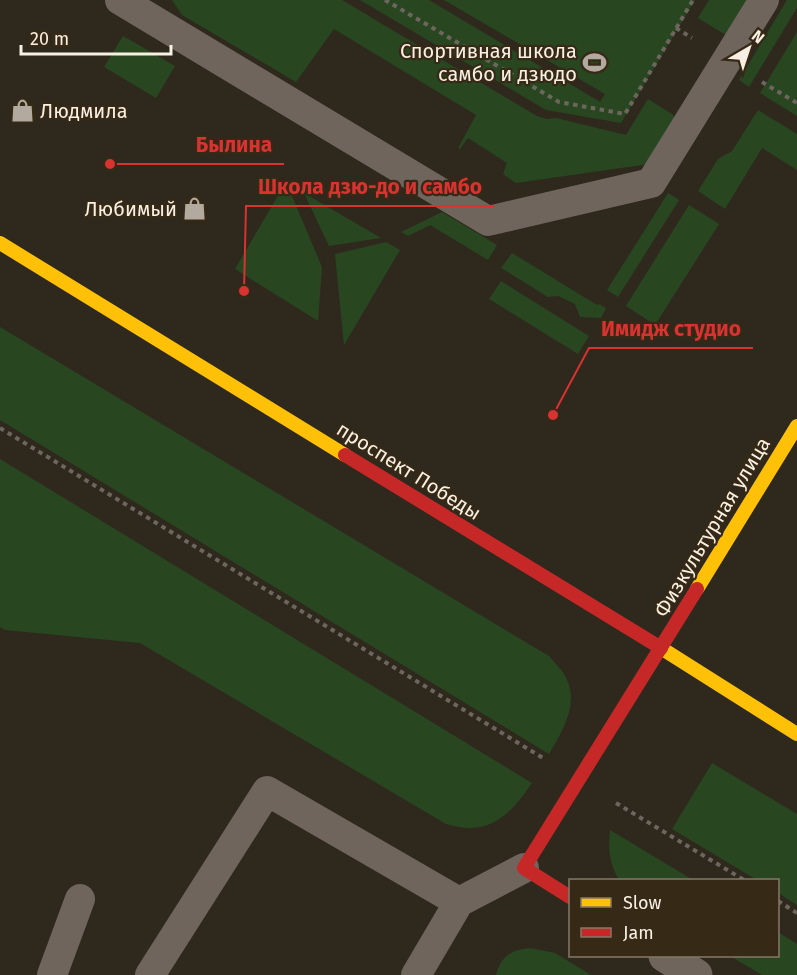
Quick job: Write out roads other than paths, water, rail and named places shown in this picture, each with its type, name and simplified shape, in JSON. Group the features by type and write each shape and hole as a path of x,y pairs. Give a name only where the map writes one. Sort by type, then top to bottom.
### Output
{"main road":[{"name":"проспект Победы","path":"0,243 661,648 797,734"},
{"name":"Физкультурная улица","path":"524,868 792,444"},
{"path":"524,868 569,896"}],"street":[{"path":"667,957 696,975"}],"lane":[{"path":"120,0 488,221 651,183 764,0"},
{"path":"150,975 267,790 459,902"},
{"path":"416,975 459,902 524,868"},
{"path":"52,975 80,899"}],"place":[{"name":"Спортивная школа самбо и дзюдо","path":"595,62"},
{"name":"Людмила","path":"22,111"},
{"name":"Былина","path":"110,164"},
{"name":"Любимый","path":"195,209"},
{"name":"Школа дзю-до и самбо","path":"244,291"},
{"name":"Имидж студио","path":"553,415"}]}
